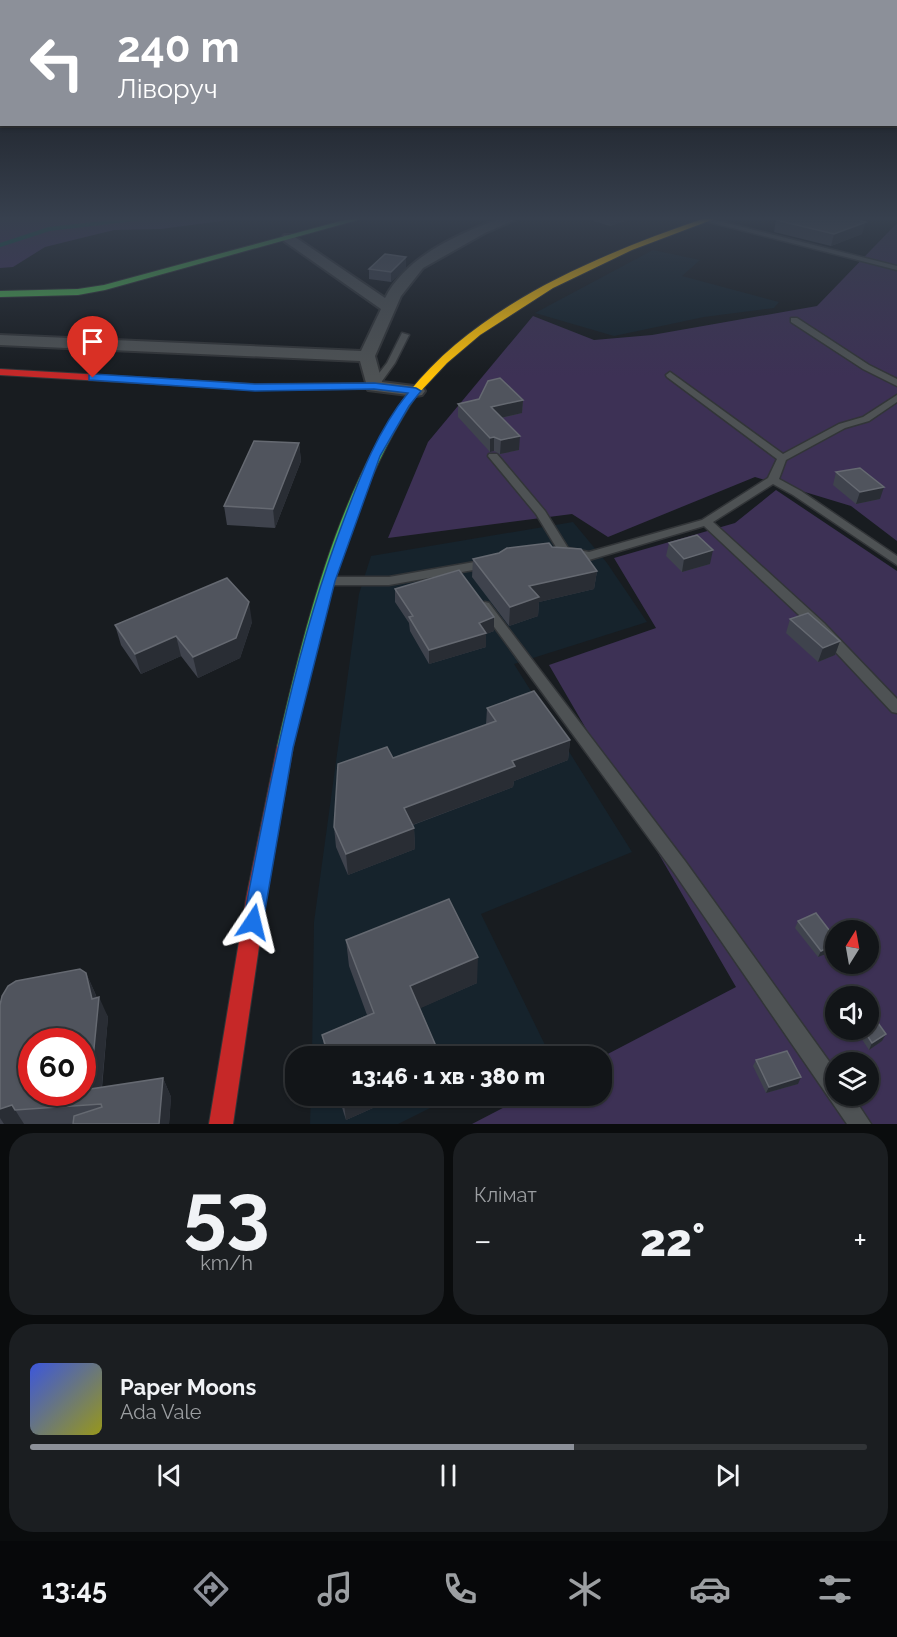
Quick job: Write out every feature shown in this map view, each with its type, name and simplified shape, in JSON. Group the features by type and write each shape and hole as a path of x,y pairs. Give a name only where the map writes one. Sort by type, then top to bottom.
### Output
{"main road":[{"path":"0,294 78,292 166,271"},
{"path":"221,1124 251,932 285,748 328,581 374,456 404,405 457,348 532,296 576,271"},
{"path":"0,372 255,387 374,386"}],"street":[{"path":"336,271 388,307"},
{"path":"412,271 394,295 367,356 374,386 416,391"},
{"path":"0,340 367,356"}],"lane":[{"path":"794,320 866,367 897,383"},
{"path":"374,386 392,363 405,335"},
{"path":"670,375 782,458"},
{"path":"493,456 541,513 557,550 589,556 706,522 773,480 782,458 842,426 866,419 897,398"},
{"path":"773,480 797,493 897,561"},
{"path":"706,522 819,626 897,708"},
{"path":"328,581 389,581 494,562"},
{"path":"457,569 679,866 825,1073"},
{"path":"848,1106 860,1124"}],"shaded area":[{"path":"613,271 687,271 682,276 779,302 774,308 704,317 614,336 535,313"},
{"path":"850,271 897,271 897,541 851,506 755,477 608,537 572,514 388,538 428,442 533,316 594,340 652,335 817,306"},
{"path":"776,490 897,571 897,1124 472,1124 507,1106 612,1106 612,1052 736,987 549,665 656,628 614,558 735,523"},
{"path":"573,522 607,563 647,622 514,664 632,852 481,914 546,1046 312,1046 314,922 359,594 371,556"},
{"path":"311,1106 434,1106 398,1124 310,1124"}],"building":[{"path":"500,378 523,400 491,407 520,436 501,440 490,438 458,404 479,399 488,381"},
{"path":"254,441 299,443 273,509 224,506"},
{"path":"860,468 884,487 860,492 836,472"},
{"path":"697,535 713,550 684,559 669,543"},
{"path":"549,543 552,547 581,549 597,571 529,586 539,597 510,607 473,559 499,553 507,548"},
{"path":"459,570 494,617 479,623 486,633 429,650 409,617 413,616 395,589"},
{"path":"227,578 249,602 236,638 193,657 176,636 135,654 115,625"},
{"path":"808,613 840,641 823,648 790,619"},
{"path":"534,691 570,740 512,761 515,766 404,808 414,828 346,854 334,827 338,764 387,747 393,758 496,721 487,708"},
{"path":"449,899 478,957 410,986 436,1046 326,1046 322,1035 374,1013 346,940"},
{"path":"816,913 825,925 825,949 821,951 798,921"},
{"path":"80,969 86,973 92,999 99,997 96,1028 18,1028 18,1106 72,1106 15,1110 12,1105 0,1109 0,1005 8,986 16,981"},
{"path":"879,1024 886,1034 879,1038"},
{"path":"787,1051 801,1077 769,1087 756,1060"},
{"path":"163,1078 159,1124 73,1124 74,1116 102,1107 101,1104 96,1104 96,1088"}],"traffic: fast":[{"path":"0,294 78,292 163,271"},
{"path":"285,747 314,629 358,498 379,451 414,392"}],"traffic: slow":[{"path":"414,392 444,361 477,333 512,308 578,271"}],"traffic: jam":[{"path":"0,372 255,387 374,386"},
{"path":"221,1124 256,899 285,747"}],"route":[{"path":"93,378 255,387 374,386 416,391 404,405 374,456 328,581 285,748 253,922"}]}
